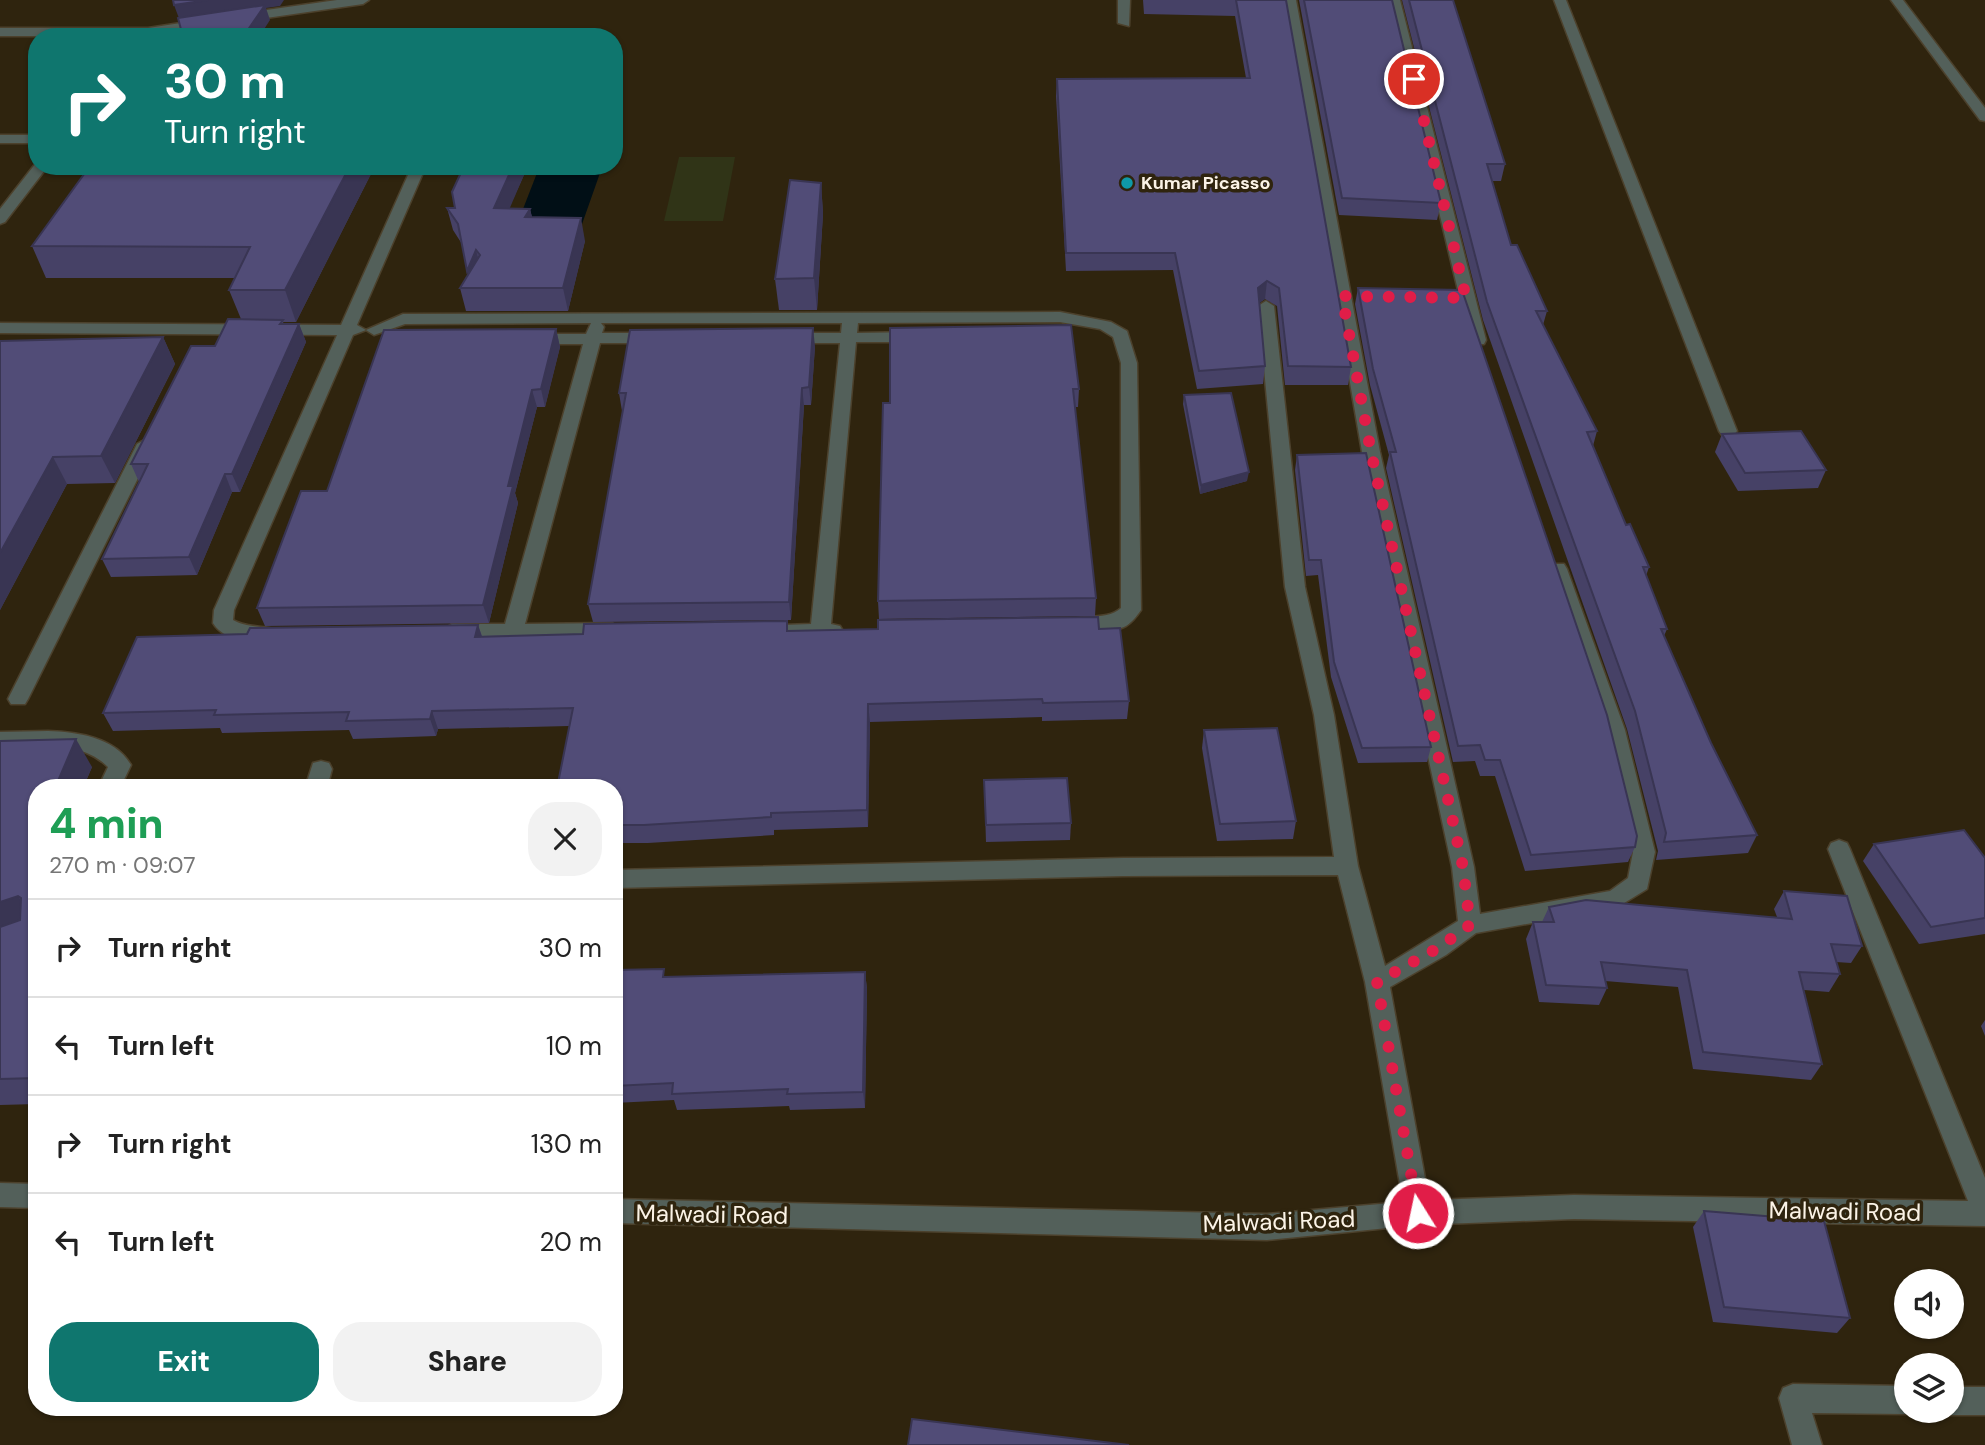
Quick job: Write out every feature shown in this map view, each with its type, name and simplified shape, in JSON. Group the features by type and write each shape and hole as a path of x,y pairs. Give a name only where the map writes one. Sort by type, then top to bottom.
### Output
{"street":[{"path":"184,28 363,0"},
{"path":"1124,0 1124,23"},
{"path":"1290,0 1349,296 1371,452 1463,867 1470,925"},
{"path":"1394,0 1459,298 1484,358"},
{"path":"1560,0 1728,431"},
{"path":"1897,0 1985,117"},
{"path":"0,32 28,32"},
{"path":"0,139 28,139"},
{"path":"0,219 34,175"},
{"path":"295,635 254,636 232,631 223,623 224,610 415,175"},
{"path":"1266,306 1295,587 1324,715 1347,866 1377,982 1418,1213"},
{"path":"820,631 850,317"},
{"path":"0,328 374,330 403,319 850,317 1060,317 1105,325 1121,334 1129,363 1131,610 1118,622 1050,626"},
{"path":"513,630 598,318"},
{"path":"1061,337 1105,325"},
{"path":"191,353 204,329"},
{"path":"374,330 394,340"},
{"path":"768,338 928,337"},
{"path":"513,339 673,338"},
{"path":"18,699 154,427"},
{"path":"1377,982 1438,948 1470,925 1616,899 1639,883 1644,852 1614,730 1548,546"},
{"path":"431,632 625,630"},
{"path":"736,631 847,631"},
{"path":"0,740 84,742 110,752 120,765 113,779"},
{"path":"1839,849 1985,1212"},
{"path":"623,879 1109,867 1347,866"},
{"path":"0,1195 28,1196"},
{"name":"Malwadi Road","path":"623,1211 1267,1227 1418,1213 1574,1207 1985,1212"},
{"path":"1807,1445 1793,1398 1894,1400"},
{"path":"1964,1401 1985,1401"}],"green space":[{"path":"679,157 735,157 723,221 664,221"}],"shaded area":[{"path":"536,175 599,175 581,227 516,227"}],"building":[{"path":"173,0 208,0 174,5"},
{"path":"1236,0 1286,0 1351,367 1288,366 1279,288 1267,281 1258,288 1265,366 1199,371 1175,253 1066,253 1057,79 1250,78"},
{"path":"1304,0 1392,0 1441,203 1342,198"},
{"path":"1409,0 1453,0 1505,164 1487,164 1511,245 1517,245 1547,311 1536,311 1597,431 1587,432 1626,525 1630,524 1649,567 1643,567 1667,629 1661,629 1711,743 1757,835 1664,842 1666,833 1635,711 1487,302"},
{"path":"265,5 249,28 181,28 178,18"},
{"path":"83,175 345,175 285,290 229,290 250,247 32,246"},
{"path":"460,175 509,175 494,208 530,209 525,217 581,218 563,288 460,288 480,255 476,250 467,271 458,224 447,208 455,208 452,192"},
{"path":"790,180 821,183 814,278 775,279"},
{"path":"1358,288 1462,290 1607,715 1637,836 1635,847 1531,855 1500,760 1485,760 1480,745 1458,746 1390,452 1396,452 1373,369"},
{"path":"228,319 283,320 280,324 299,324 232,474 225,474 189,557 102,559 148,464 131,464 191,346 215,346"},
{"path":"1071,325 1079,389 1073,389 1096,598 878,601 883,403 890,403 890,328"},
{"path":"813,328 809,387 802,388 789,602 588,604 626,393 619,393 630,330"},
{"path":"556,329 541,389 532,390 508,486 513,486 483,605 257,608 301,491 327,491 384,330"},
{"path":"163,337 101,456 53,457 0,553 0,341"},
{"path":"1231,393 1249,472 1201,485 1184,395"},
{"path":"1801,431 1826,470 1745,473 1722,434"},
{"path":"1366,453 1431,747 1362,748 1334,662 1321,560 1309,560 1297,455"},
{"path":"1098,617 1099,629 1120,628 1129,701 1043,703 1042,699 868,704 867,810 771,813 771,817 644,825 623,825 623,779 559,779 573,708 432,711 430,719 346,721 349,712 214,715 216,710 103,713 137,637 247,634 250,628 478,625 475,637 583,634 584,624 787,621 787,631 878,629 878,620"},
{"path":"1277,728 1296,821 1220,824 1204,730"},
{"path":"76,739 59,779 28,779 28,1078 0,1079 0,927 20,920 21,898 18,896 0,902 0,741"},
{"path":"1067,778 1071,823 986,825 984,780"},
{"path":"1964,830 1985,858 1985,918 1931,927 1874,844"},
{"path":"1784,891 1847,896 1862,946 1831,944 1840,974 1799,972 1822,1064 1703,1052 1687,970 1601,962 1607,988 1546,985 1533,922 1554,922 1549,907 1586,900 1792,919"},
{"path":"664,969 663,977 865,972 863,1092 787,1094 788,1089 672,1094 673,1083 623,1086 623,970"},
{"path":"1704,1211 1824,1221 1850,1318 1724,1307"},
{"path":"912,1419 1129,1445 908,1445"}],"place":[{"name":"Kumar Picasso","path":"1127,183"}],"route":[{"path":"1414,79 1466,298 1342,296 1371,452 1463,867 1470,925 1438,948 1377,982 1418,1213"}]}
